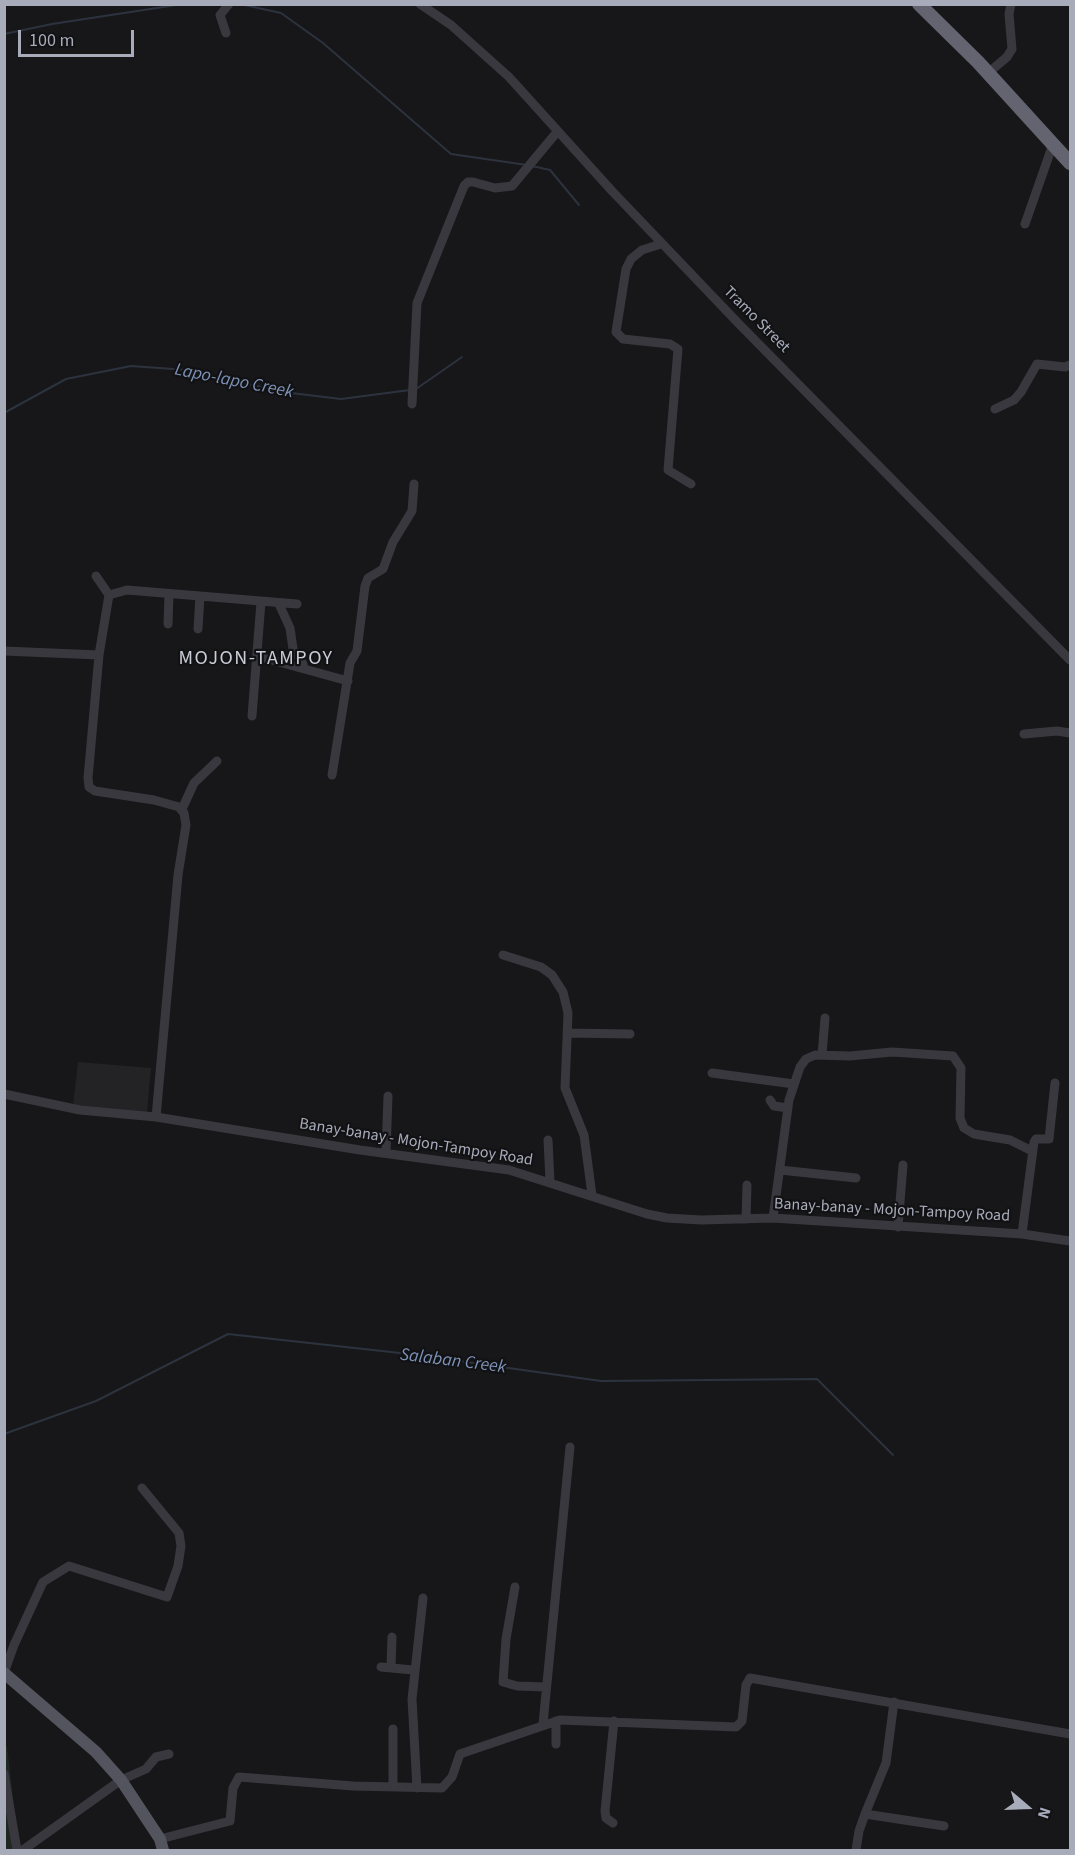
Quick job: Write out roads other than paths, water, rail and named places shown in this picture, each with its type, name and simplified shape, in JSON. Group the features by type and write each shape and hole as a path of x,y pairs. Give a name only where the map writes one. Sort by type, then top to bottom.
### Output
{"highway":[{"path":"919,4 988,73 1071,163"}],"main road":[{"path":"4,1673 96,1752 121,1780 161,1845"}],"street":[{"path":"226,33 220,15 229,4"},
{"name":"Tramo Street","path":"420,4 485,52 661,244 1071,660"},
{"path":"988,73 1007,57 1012,48 1009,14 1011,4"},
{"path":"412,404 417,303 464,186 468,182 473,182 495,188 512,186 557,132"},
{"path":"1025,224 1053,144"},
{"path":"661,244 642,250 631,259 626,269 616,332 623,339 670,344 678,349 668,470 691,484"},
{"path":"995,409 1014,400 1037,364 1065,367 1071,365"},
{"path":"332,775 350,663 357,651 368,578 384,569 393,542 412,511 414,484"},
{"path":"96,576 109,595 99,655 88,778 90,787 95,791 154,800 182,808"},
{"path":"109,595 127,591 297,604"},
{"path":"168,624 169,594"},
{"path":"198,628 200,596"},
{"path":"252,716 261,602"},
{"path":"279,604 290,628 293,649 303,664"},
{"path":"4,651 99,655"},
{"path":"257,656 348,681"},
{"path":"1024,734 1057,731 1071,733"},
{"path":"156,1117 178,874 186,825 182,808 194,783 218,761"},
{"path":"503,955 541,967 552,975 566,1000 565,1088 584,1135 592,1195"},
{"path":"822,1055 825,1018"},
{"path":"567,1033 630,1034"},
{"path":"773,1218 788,1108 794,1084 806,1059 822,1055 850,1056 892,1052 953,1056 961,1068 960,1118 964,1128 974,1134 1010,1140 1032,1151"},
{"path":"712,1073 794,1084"},
{"path":"1022,1234 1032,1151 1036,1139 1049,1138 1055,1083"},
{"name":"Banay-banay - Mojon-Tampoy Road","path":"4,1094 80,1110 156,1117 509,1170 647,1214 667,1218 746,1220 773,1218 1022,1234 1071,1241"},
{"path":"386,1153 388,1096"},
{"path":"770,1100 774,1106 788,1108"},
{"path":"548,1140 550,1182"},
{"path":"898,1227 903,1165"},
{"path":"780,1170 856,1178"},
{"path":"746,1220 747,1185"},
{"path":"543,1724 570,1447"},
{"path":"4,1673 14,1644 43,1582 69,1566 167,1597 178,1566 181,1546 179,1533 142,1488"},
{"path":"515,1587 506,1639 503,1682 517,1686 546,1687"},
{"path":"417,1788 413,1670 423,1598"},
{"path":"392,1637 386,1667 413,1670"},
{"path":"161,1845 230,1821 233,1788 239,1778 442,1788 452,1777 460,1754 556,1721 580,1719 736,1727 742,1721 746,1685 750,1678 795,1688 894,1702 1071,1734"},
{"path":"856,1851 859,1831 886,1763 894,1702"},
{"path":"556,1721 556,1744"},
{"path":"613,1823 606,1818 605,1811 614,1721"},
{"path":"393,1729 393,1787"},
{"path":"23,1851 121,1780 146,1769 156,1757 170,1754"},
{"path":"4,1774 17,1851"},
{"path":"865,1814 944,1826"}],"waterway":[{"path":"4,34 52,24 183,4"},
{"path":"240,4 281,13 323,43 451,154 527,165"},
{"path":"532,166 550,170 579,205"},
{"name":"Lapo-lapo Creek","path":"416,389 462,357"},
{"name":"Lapo-lapo Creek","path":"4,413 66,379 131,366 187,370 283,392 341,399 410,390"},
{"name":"Salaban Creek","path":"4,1434 96,1401 228,1334 409,1354 601,1381 817,1379 893,1455"}],"district":[{"name":"MOJON-TAMPOY","path":"256,660"}]}
